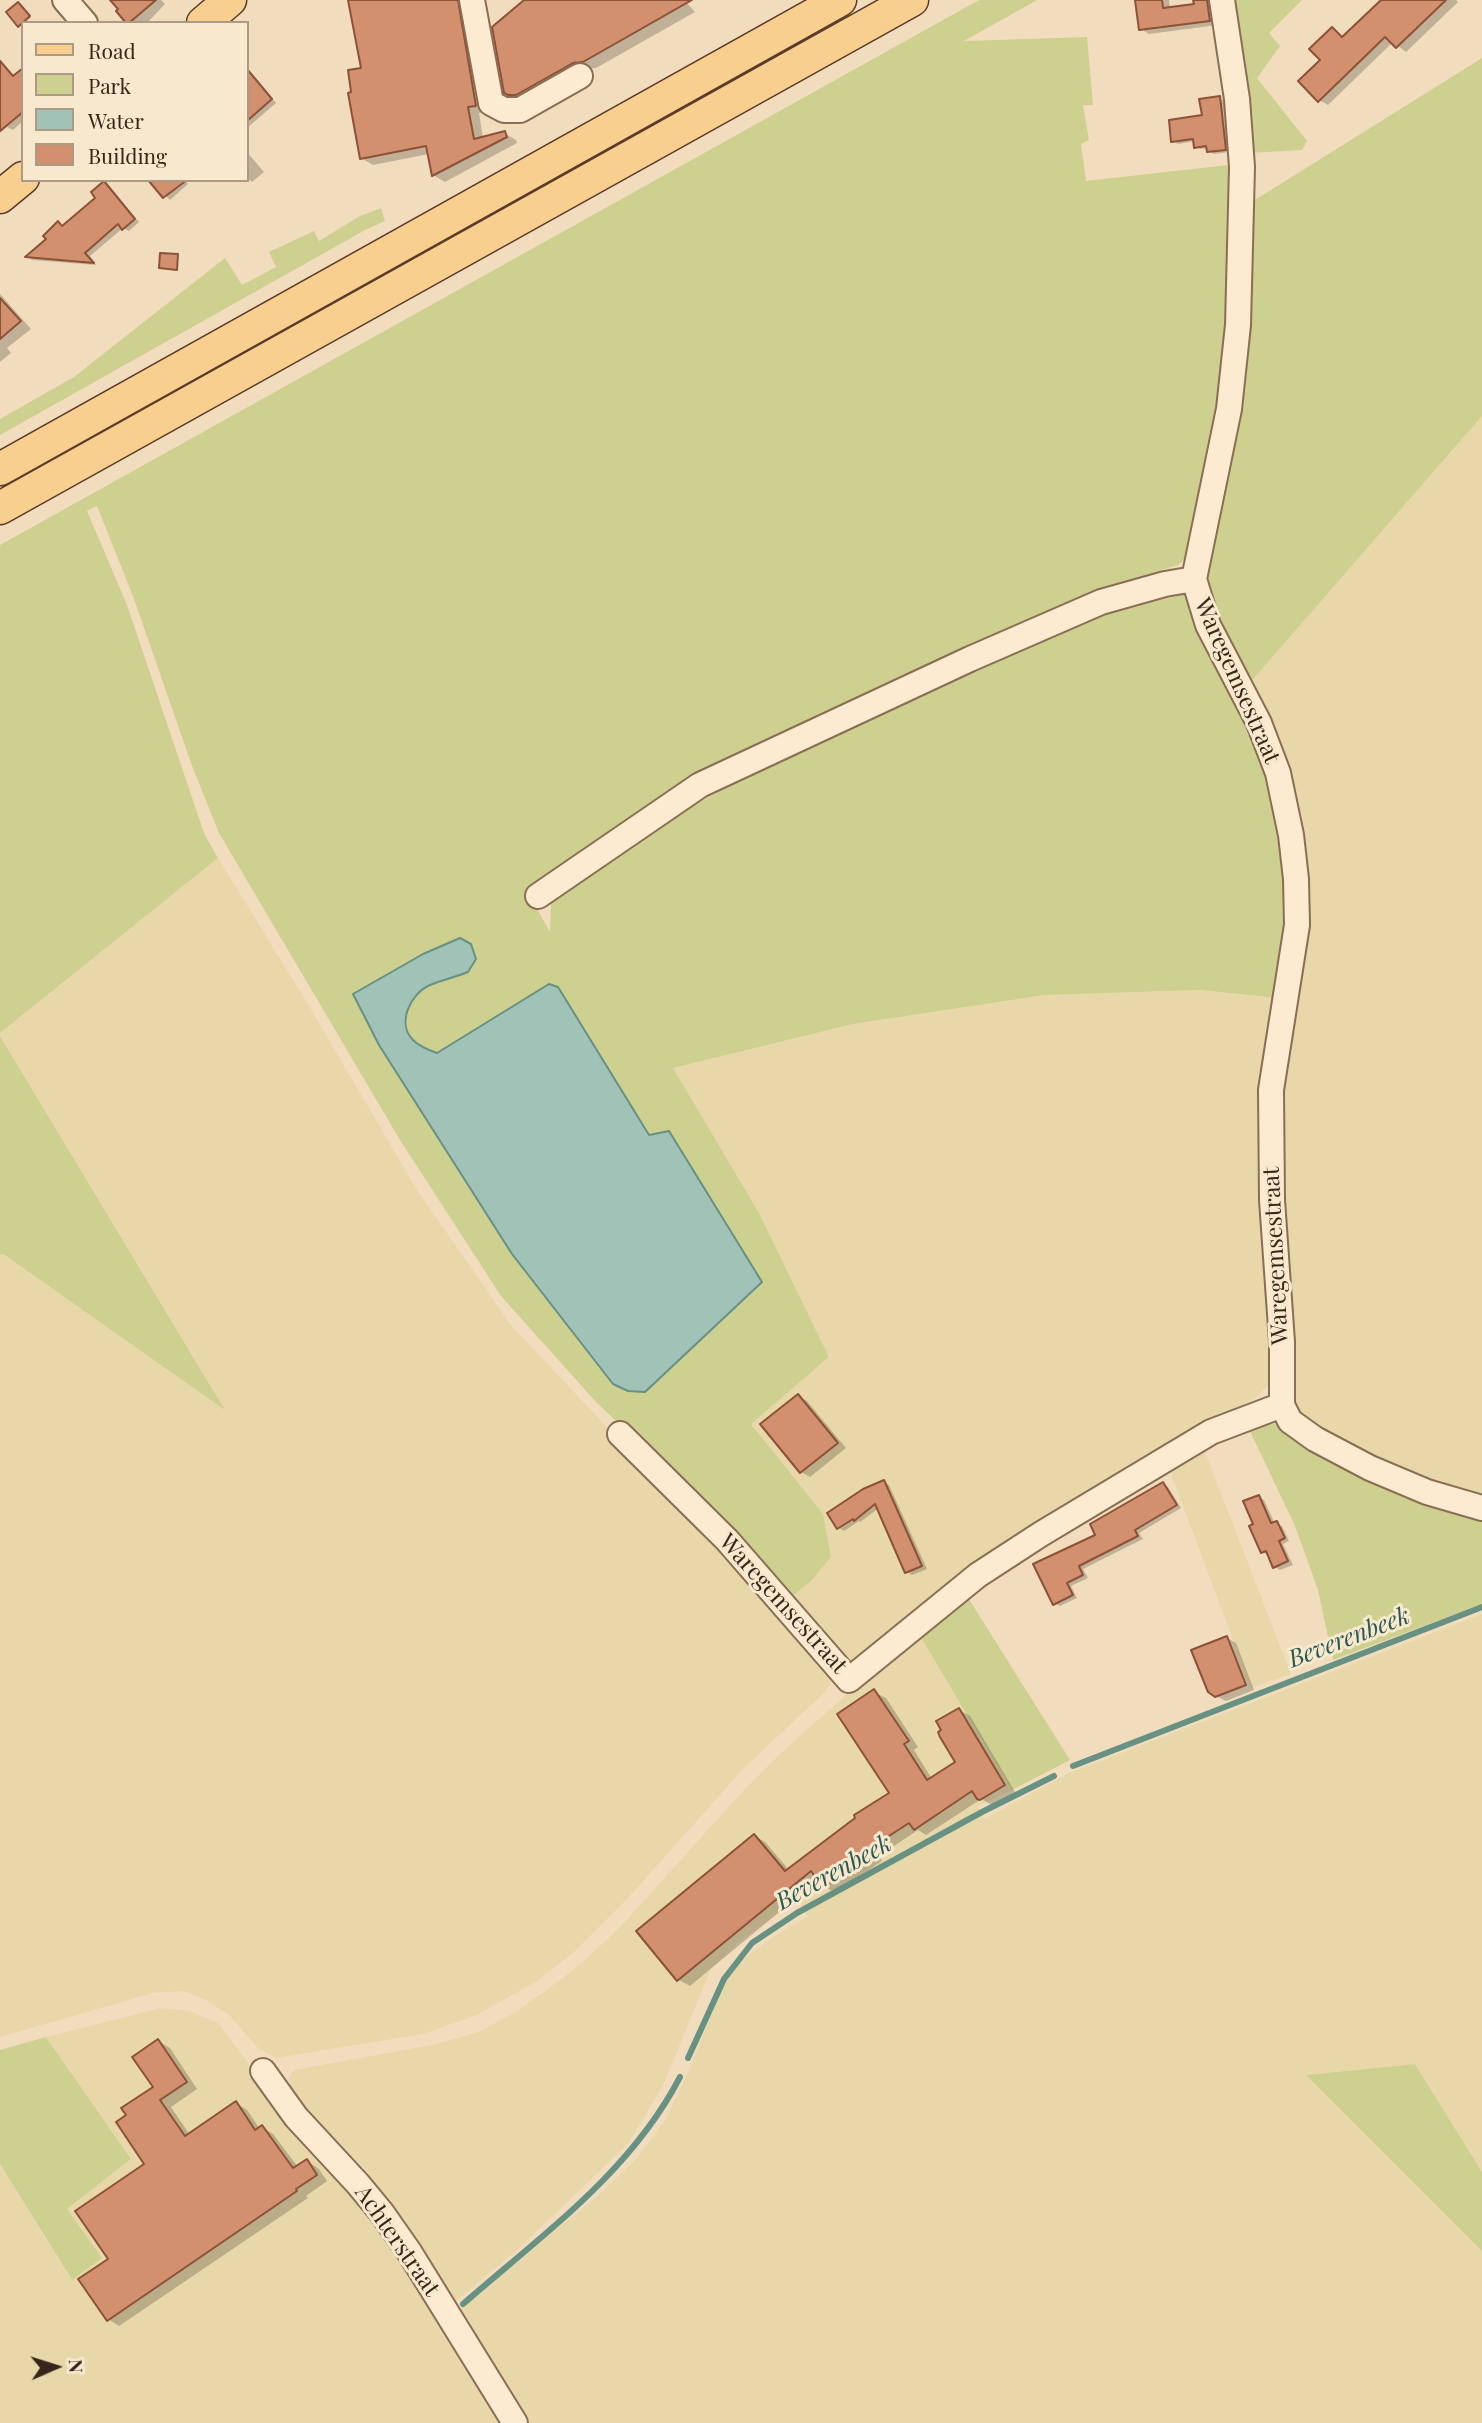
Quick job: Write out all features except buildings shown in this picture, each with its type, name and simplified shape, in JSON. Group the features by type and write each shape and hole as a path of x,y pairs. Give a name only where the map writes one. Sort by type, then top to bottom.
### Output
{"main road":[{"path":"205,21 230,0"},
{"path":"0,469 839,0"},
{"path":"0,508 912,0"},
{"path":"0,197 21,179"}],"street":[{"path":"65,0 83,21"},
{"path":"473,0 480,7 488,0"},
{"path":"473,0 491,103 504,110 520,110 580,76"},
{"name":"Waregemsestraat","path":"620,1434 727,1540 849,1680 978,1575 1041,1534 1211,1432 1282,1405 1282,1342 1272,1200 1271,1103 1297,925 1295,868 1278,773 1259,723 1208,625 1194,579 1229,409 1238,312 1242,167 1237,99 1222,0"},
{"path":"538,896 700,785 970,659 1101,602 1165,584 1194,579"},
{"path":"1282,1405 1290,1421 1315,1439 1348,1456 1427,1492 1482,1508"},
{"name":"Achterstraat","path":"263,2071 296,2117 382,2213 410,2253 515,2423"}],"shaded area":[{"path":"1482,416 1482,1501 1345,1447 1301,1420 1292,1400 1280,1127 1308,877 1300,813 1287,769 1249,684"},
{"path":"218,858 305,999 417,1190 511,1325 830,1671 832,1682 824,1693 744,1768 628,1898 574,1952 537,1981 477,2015 423,2034 276,2058 258,2048 229,2015 204,1999 183,1991 153,1993 0,2037 0,1255 224,1408 0,1033"},
{"path":"1201,990 1277,998 1269,1385 1255,1398 1163,1450 941,1588 852,1666 789,1599 812,1580 823,1514 750,1424 829,1357 759,1213 672,1068 853,1024 1045,995"},
{"path":"1202,1444 1291,1674 1251,1688 1168,1466"},
{"path":"1482,1614 1482,2172 1415,2064 1306,2075 1482,2251 1482,2423 526,2423 456,2313 595,2198 637,2158 666,2119 690,2068 727,1974 771,1938 807,1917 799,1900 738,1942 711,1969 663,2086 627,2145 517,2250 455,2302 425,2251 363,2167 310,2116 291,2091 289,2077 294,2070 437,2044 478,2032 514,2013 544,1992 582,1963 621,1926 742,1792 783,1751 866,1677 920,1636 1012,1790 978,1806 984,1819 1069,1773"},
{"path":"160,2008 189,2011 218,2023 284,2111 351,2185 511,2423 0,2423 0,2164 71,2280 67,2209 131,2159 46,2037"}],"green space":[{"path":"979,0 1037,0 964,41 1087,37 1093,105 1083,105 1089,140 1081,144 1086,181 1237,164 1228,389 1188,554 1180,564 1103,590 542,880 527,891 550,932 551,903 569,887 685,810 811,742 1091,619 1187,593 1255,733 1280,815 1290,899 1277,998 1201,990 1045,995 853,1024 673,1068 759,1213 829,1357 751,1424 823,1514 831,1557 812,1580 789,1599 701,1502 596,1402 501,1296 400,1140 219,833 191,763 134,599 97,506 87,511 127,605 204,833 218,858 0,1033 0,545","holes":["459,938 471,944 468,972 431,985 412,1001 406,1025 413,1040 437,1053 549,984 558,987 649,1136 670,1132 762,1282 613,1384 512,1254 379,1045 353,994 423,954"]},
{"path":"1232,0 1302,0 1269,33 1280,46 1257,78 1307,141 1302,150 1249,153"},
{"path":"1482,58 1482,416 1249,684 1206,597 1205,572 1250,203"},
{"path":"381,208 385,221 0,435 0,419 74,377 225,258 242,285 276,267 269,252 314,231 319,241 360,216"},
{"path":"0,1036 225,1410 3,1254 0,1255"},
{"path":"1252,1422 1278,1424 1385,1481 1482,1515 1482,1604 1333,1660 1318,1590 1295,1526 1248,1427"},
{"path":"967,1596 1070,1760 1012,1790 920,1636"},
{"path":"46,2037 131,2159 67,2209 102,2258 72,2280 0,2164 0,2050"},
{"path":"1415,2064 1482,2172 1482,2251 1306,2075"}],"water":[{"path":"460,938 471,944 476,959 468,972 430,985 412,1001 406,1025 413,1040 437,1053 549,984 558,987 649,1135 669,1131 762,1282 645,1392 628,1391 613,1384 512,1254 379,1045 353,994 423,954"}],"waterway":[{"name":"Beverenbeek","path":"1073,1766 1482,1607"},
{"name":"Beverenbeek","path":"688,2058 724,1979 752,1943 797,1913 982,1812 1054,1776"},
{"name":"Beverenbeek","path":"463,2304 553,2227 611,2172 637,2143 680,2077"}]}
